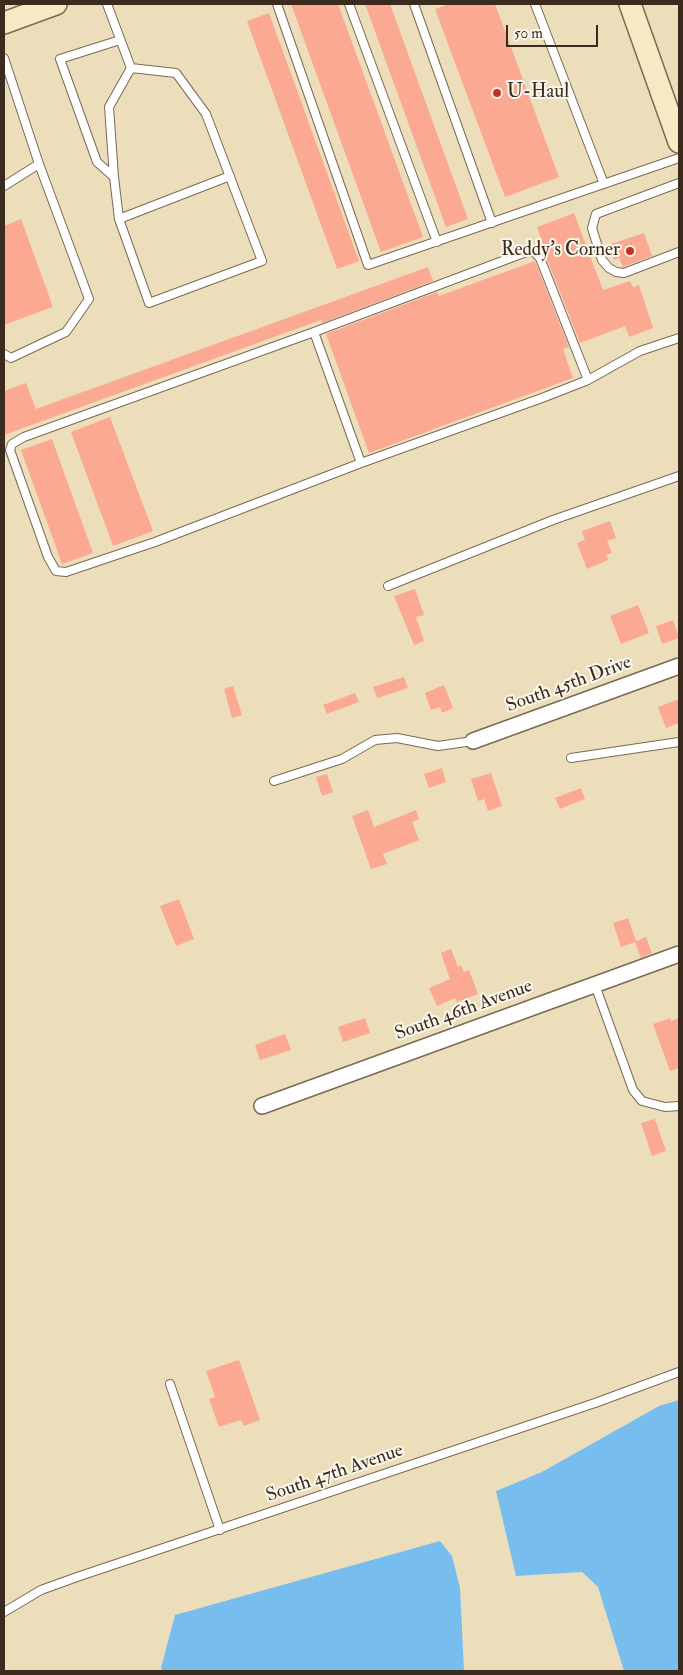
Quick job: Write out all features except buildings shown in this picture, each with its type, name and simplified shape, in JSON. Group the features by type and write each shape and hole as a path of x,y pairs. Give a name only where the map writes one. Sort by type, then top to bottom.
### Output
{"main road":[{"path":"4,23 56,4"},
{"path":"630,4 679,142"}],"street":[{"name":"South 45th Drive","path":"473,741 679,666"},
{"name":"South 46th Avenue","path":"262,1106 679,954"}],"lane":[{"path":"107,4 131,68 110,107 114,177 119,219 149,303 262,261 206,114 176,74 131,68"},
{"path":"277,4 368,266 679,158"},
{"path":"350,4 437,242"},
{"path":"414,4 492,223"},
{"path":"536,4 604,184"},
{"path":"114,177 97,162 60,59 120,40"},
{"path":"4,58 39,164 89,300 66,332 11,358 4,354"},
{"path":"4,186 39,164"},
{"path":"119,219 230,176"},
{"path":"679,183 596,214 592,228 602,260 609,268 616,272 624,272 679,252"},
{"path":"588,380 540,258 530,251 314,332 24,437 12,444 10,450 48,557 56,571 66,572 155,542 361,463 588,380 640,351 679,338"},
{"path":"314,332 361,463"},
{"path":"388,586 553,520 679,476"},
{"path":"274,781 342,759 375,740 397,738 438,746 473,741"},
{"path":"571,758 679,742"},
{"path":"595,985 633,1090 642,1101 664,1107 679,1106"},
{"name":"South 47th Avenue","path":"4,1612 41,1590 595,1403 679,1372"},
{"path":"170,1384 220,1530"}],"water":[{"path":"679,1400 679,1671 624,1671 598,1587 582,1572 516,1576 496,1491 542,1472 659,1406"},
{"path":"440,1541 452,1556 460,1588 464,1671 163,1671 161,1668 175,1615"}],"place":[{"name":"U-Haul","path":"497,93"},
{"name":"Reddy's Corner","path":"630,251"}]}
